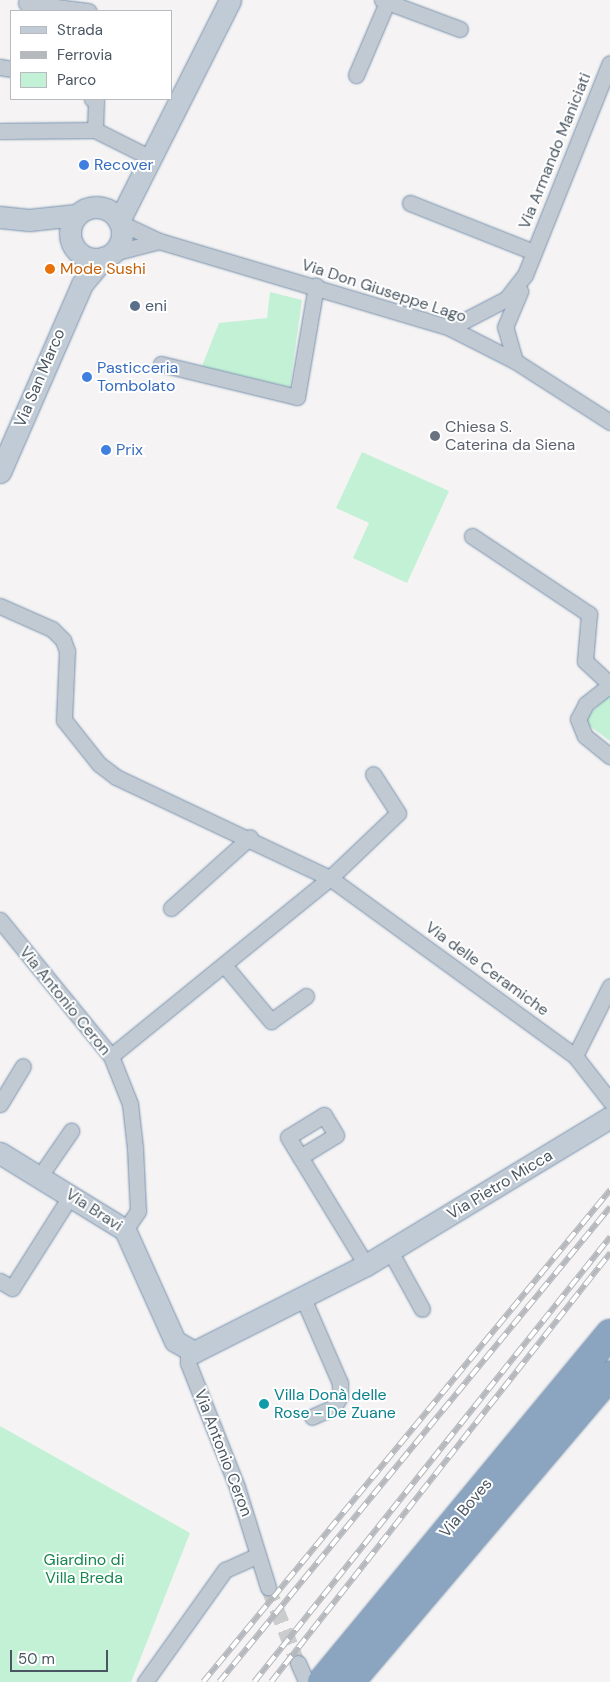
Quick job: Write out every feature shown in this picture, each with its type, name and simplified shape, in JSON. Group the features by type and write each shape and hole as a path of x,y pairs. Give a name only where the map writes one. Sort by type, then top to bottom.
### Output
{"highway":[{"name":"Via Boves","path":"313,1680 610,1334"},
{"name":"Via Boves","path":"350,1682 610,1375"}],"street":[{"path":"109,255 122,240 120,222 146,164 230,0"},
{"path":"356,75 385,1 460,28"},
{"path":"26,3 80,10"},
{"name":"Via Armando Maniciati","path":"515,361 505,327 610,63"},
{"path":"94,100 95,130"},
{"path":"0,131 95,130 146,164"},
{"path":"82,284 76,249 70,234 84,212 146,164"},
{"name":"Via Armando Maniciati","path":"410,203 534,252"},
{"path":"0,217 28,220 104,208 120,222"},
{"path":"28,220 90,258 109,255 159,241"},
{"name":"Via Don Giuseppe Lago","path":"120,222 159,241 316,286 450,328 515,361 610,422"},
{"name":"Via San Marco","path":"0,472 82,284 109,255"},
{"name":"Via Armando Maniciati","path":"450,328 506,299 525,275"},
{"path":"161,364 297,397 316,286"},
{"path":"472,536 589,614 585,661 610,684 586,704 578,719 585,736 610,756"},
{"name":"Via delle Ceramiche","path":"4,607 52,629 63,640 67,651 64,720 98,764 116,777 250,837 330,878 575,1056 610,1102"},
{"path":"111,1056 225,966 330,878 398,813 373,774"},
{"path":"171,908 250,837"},
{"name":"Via Antonio Ceron","path":"0,920 111,1056 130,1104 135,1148 138,1211 125,1230"},
{"path":"225,966 271,1021 306,996"},
{"path":"575,1056 610,986"},
{"path":"0,1104 23,1066"},
{"name":"Via Pietro Micca","path":"182,1346 202,1351 366,1265 610,1117"},
{"path":"40,1176 71,1131"},
{"name":"Via Bravi","path":"0,1153 125,1230 139,1252"},
{"path":"300,1157 366,1265"},
{"path":"0,1281 12,1288 71,1195"},
{"path":"390,1251 422,1309"},
{"name":"Via Antonio Ceron","path":"139,1252 182,1346 250,1524 256,1556 268,1587"},
{"path":"303,1298 340,1383 340,1396 334,1407 312,1417"},
{"path":"144,1682 225,1570 256,1556"},
{"path":"298,1663 313,1680"}],"green space":[{"path":"270,292 302,300 290,387 202,366 219,323 267,318"},
{"path":"362,452 449,491 407,583 353,558 369,523 336,508"},
{"path":"610,694 610,741 583,721"},
{"name":"Giardino di Villa Breda","path":"0,1426 190,1533 131,1682 0,1682"}],"tunnel":[{"path":"268,1587 298,1663"}],"railway":[{"path":"203,1682 610,1190"},
{"path":"219,1682 610,1207"},
{"path":"254,1682 610,1237"},
{"path":"271,1682 610,1253"}],"place":[{"name":"Recover","path":"84,165"},
{"name":"Mode Sushi","path":"50,269"},
{"name":"eni","path":"135,306"},
{"name":"Pasticceria Tombolato","path":"87,377"},
{"name":"Chiesa S. Caterina da Siena","path":"435,436"},
{"name":"Prix","path":"106,450"},
{"name":"Villa Donà delle Rose - De Zuane","path":"264,1404"}]}
